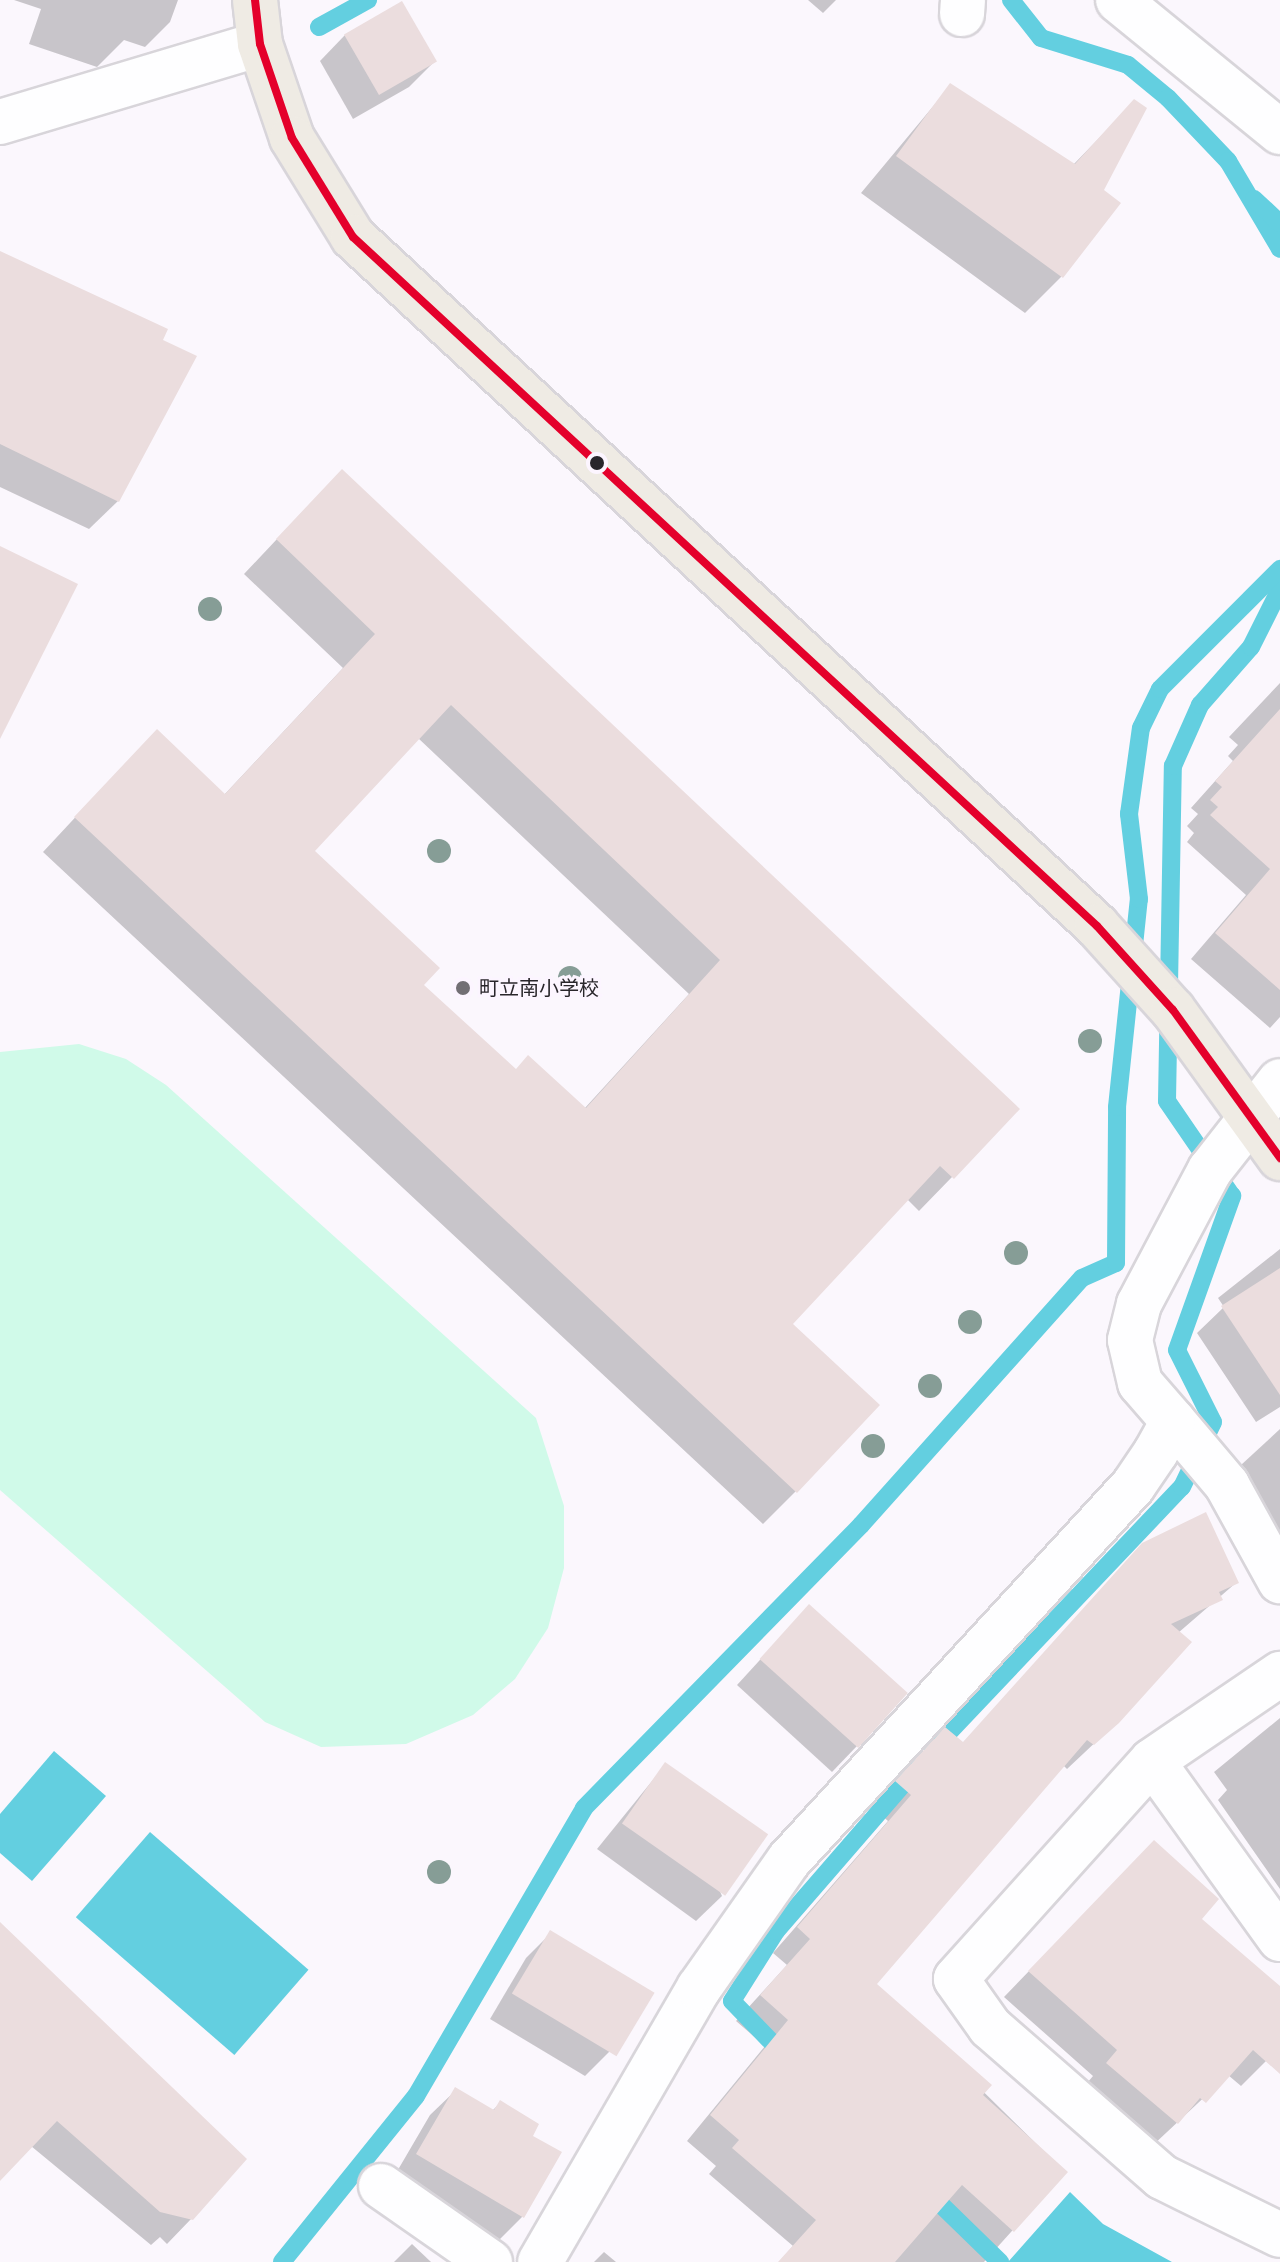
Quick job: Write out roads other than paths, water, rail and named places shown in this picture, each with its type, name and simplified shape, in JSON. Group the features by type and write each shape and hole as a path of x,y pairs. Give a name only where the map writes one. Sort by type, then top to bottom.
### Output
{"main road":[{"path":"255,0 260,44 292,138 353,237 1097,926 1173,1010 1280,1158"}],"street":[{"path":"1118,0 1280,132"},
{"path":"0,122 260,44"},
{"path":"1280,1081 1250,1116 1202,1183 1139,1304 1130,1340 1140,1383 1227,1485 1280,1581"},
{"path":"540,2262 699,1988 789,1860 1133,1486 1173,1421"},
{"path":"1280,1674 1152,1761 956,1979 990,2027 1162,2177 1280,2235"},
{"path":"1152,1761 1280,1939"},
{"path":"381,2186 490,2262"}],"water":[{"path":"54,1751 106,1796 32,1881 0,1853 0,1814"},
{"path":"150,1832 308,1970 234,2055 76,1917"},
{"path":"1070,2192 1103,2224 1172,2262 1008,2262"}],"waterway":[{"path":"319,27 368,0"},
{"path":"1011,0 1041,38 1128,65 1168,98 1228,161 1280,249"},
{"path":"1254,199 1280,223"},
{"path":"282,2262 416,2096 584,1808 861,1525 1082,1278 1116,1263 1117,1107 1139,899 1129,814 1141,728 1160,689 1280,569"},
{"path":"933,1749 1182,1487 1213,1422 1177,1350 1232,1196 1167,1101 1173,766 1200,705 1251,647 1280,589"},
{"path":"787,2058 732,2001 776,1931 917,1768"},
{"path":"927,2191 1000,2262"}],"place":[{"name":"町立南小学校","path":"463,988"}]}
